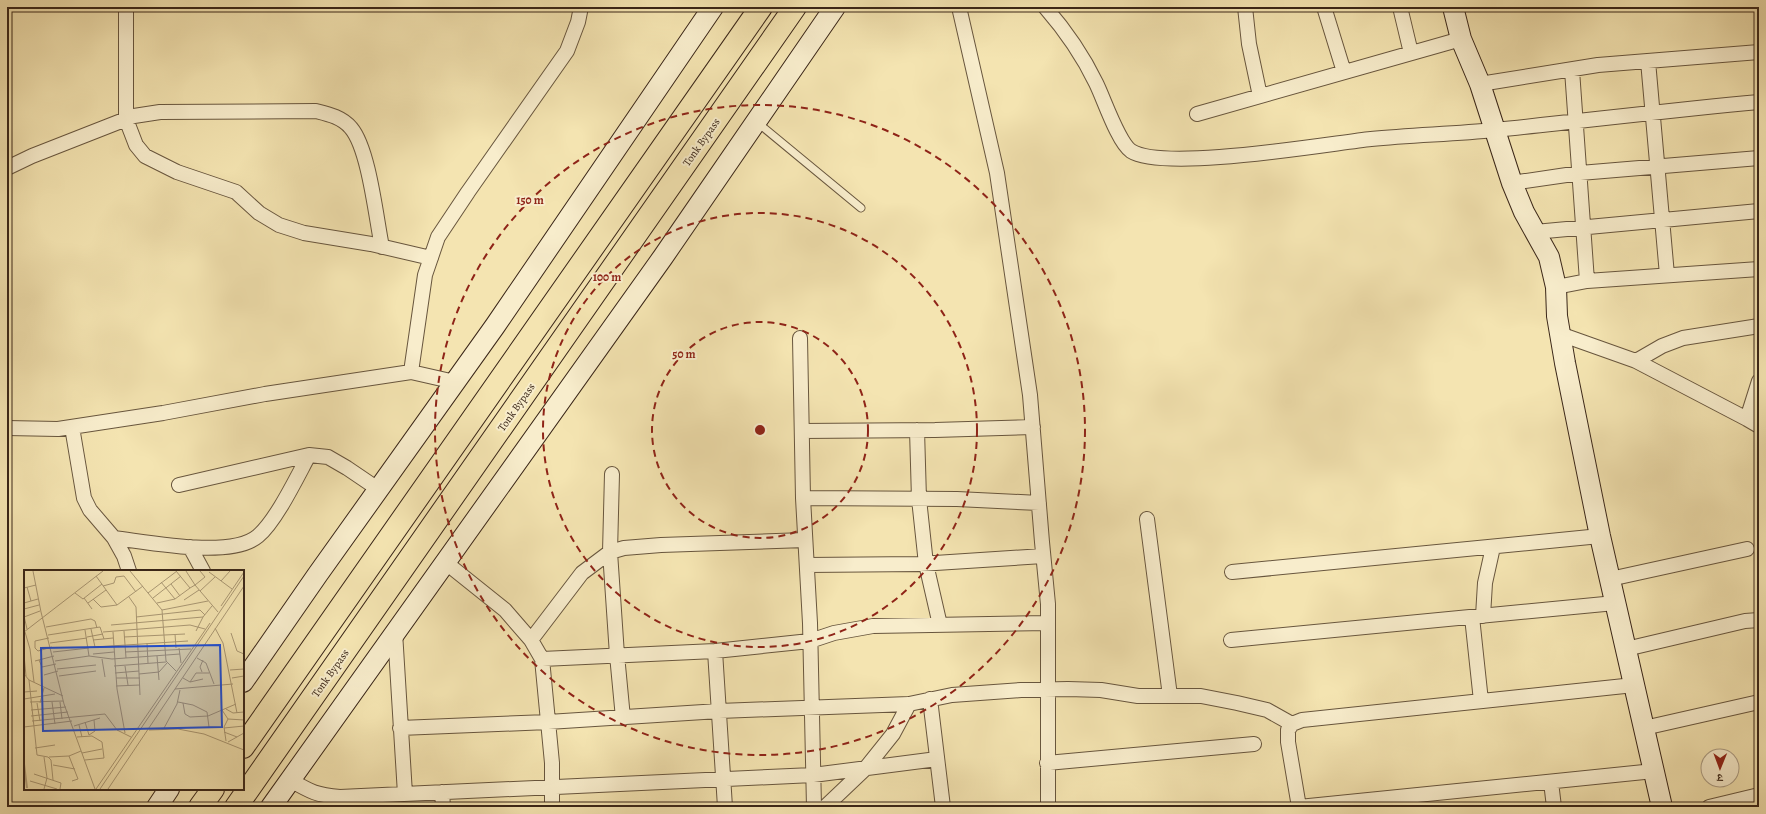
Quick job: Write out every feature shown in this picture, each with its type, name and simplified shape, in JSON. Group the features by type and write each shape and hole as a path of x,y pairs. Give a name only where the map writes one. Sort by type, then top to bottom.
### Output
{"highway":[{"path":"244,745 761,7"},
{"name":"Tonk Bypass","path":"236,807 795,7"},
{"path":"200,807 212,790"}],"street":[{"path":"126,7 126,119 136,145 145,156 177,172 236,192 259,214 279,225 304,233 382,247 431,258"},
{"path":"411,372 426,275 438,238 567,51 578,22 581,7"},
{"path":"244,681 378,489 495,326 713,7"},
{"path":"271,807 663,256 835,7"},
{"path":"959,7 997,173 1030,395 1038,503 1048,604 1048,807"},
{"path":"1045,7 1064,28 1096,82 1122,140 1131,151 1150,157 1178,159 1230,156 1372,139 1495,130 1576,120 1759,102"},
{"path":"1245,7 1249,44 1260,96"},
{"path":"1324,7 1344,72"},
{"path":"1400,7 1411,53"},
{"path":"1454,7 1461,39 1480,84 1512,182 1524,212 1549,257 1556,287 1557,316 1560,334 1600,536 1662,807"},
{"path":"1197,114 1461,39"},
{"path":"1480,84 1598,65 1759,52"},
{"path":"1648,61 1667,276"},
{"path":"1572,70 1587,281"},
{"path":"7,168 32,156 134,116 160,112 316,111 334,116 350,126 359,139 366,164 382,247"},
{"path":"1512,182 1580,173 1657,168 1759,158"},
{"path":"1535,232 1759,211"},
{"path":"1556,287 1587,281 1759,269"},
{"path":"1636,361 1662,346 1683,338 1759,326"},
{"path":"1560,334 1636,361 1747,418 1759,426"},
{"path":"800,338 803,498 810,641 814,807"},
{"path":"7,428 58,429 163,414 273,393 411,372 455,382"},
{"path":"1747,418 1759,381"},
{"path":"72,427 84,498 90,510 114,538 124,556 129,570"},
{"path":"802,431 1033,427"},
{"path":"917,430 919,499 926,564 940,625"},
{"path":"179,485 309,455 328,457 378,489"},
{"path":"114,538 190,547 221,548 249,541 258,537 281,505 309,455"},
{"path":"612,474 610,552 623,718"},
{"path":"803,498 957,499 1038,503"},
{"path":"1147,519 1170,696"},
{"path":"1232,572 1600,536"},
{"path":"531,640 582,573 610,552 624,548 662,545 805,540"},
{"path":"190,547 202,570"},
{"path":"1481,701 1478,617 1493,547"},
{"path":"1610,579 1748,549"},
{"path":"807,565 926,564 1043,556"},
{"path":"444,562 505,610 531,640 542,659 548,722 552,807"},
{"path":"1231,640 1615,603"},
{"path":"1626,649 1745,621 1759,620"},
{"path":"542,659 715,651 810,641 834,633 873,626 1048,623"},
{"path":"395,632 404,794"},
{"path":"715,651 725,807"},
{"path":"400,728 623,718 719,710 909,704 952,695 1047,689 1101,690 1138,696 1201,696 1237,702 1267,710 1292,724 1318,718 1634,686"},
{"path":"930,699 943,807"},
{"path":"1644,728 1759,702"},
{"path":"825,807 865,769 893,734 909,704"},
{"path":"1292,724 1288,730 1288,742 1299,807 1654,772"},
{"path":"1047,763 1254,744"},
{"path":"290,780 321,796 340,797 813,775 937,759"},
{"path":"1551,782 1554,807"},
{"path":"157,807 168,790"},
{"path":"442,792 443,807"},
{"path":"1709,807 1759,795"}],"lane":[{"path":"756,122 861,208"}]}
